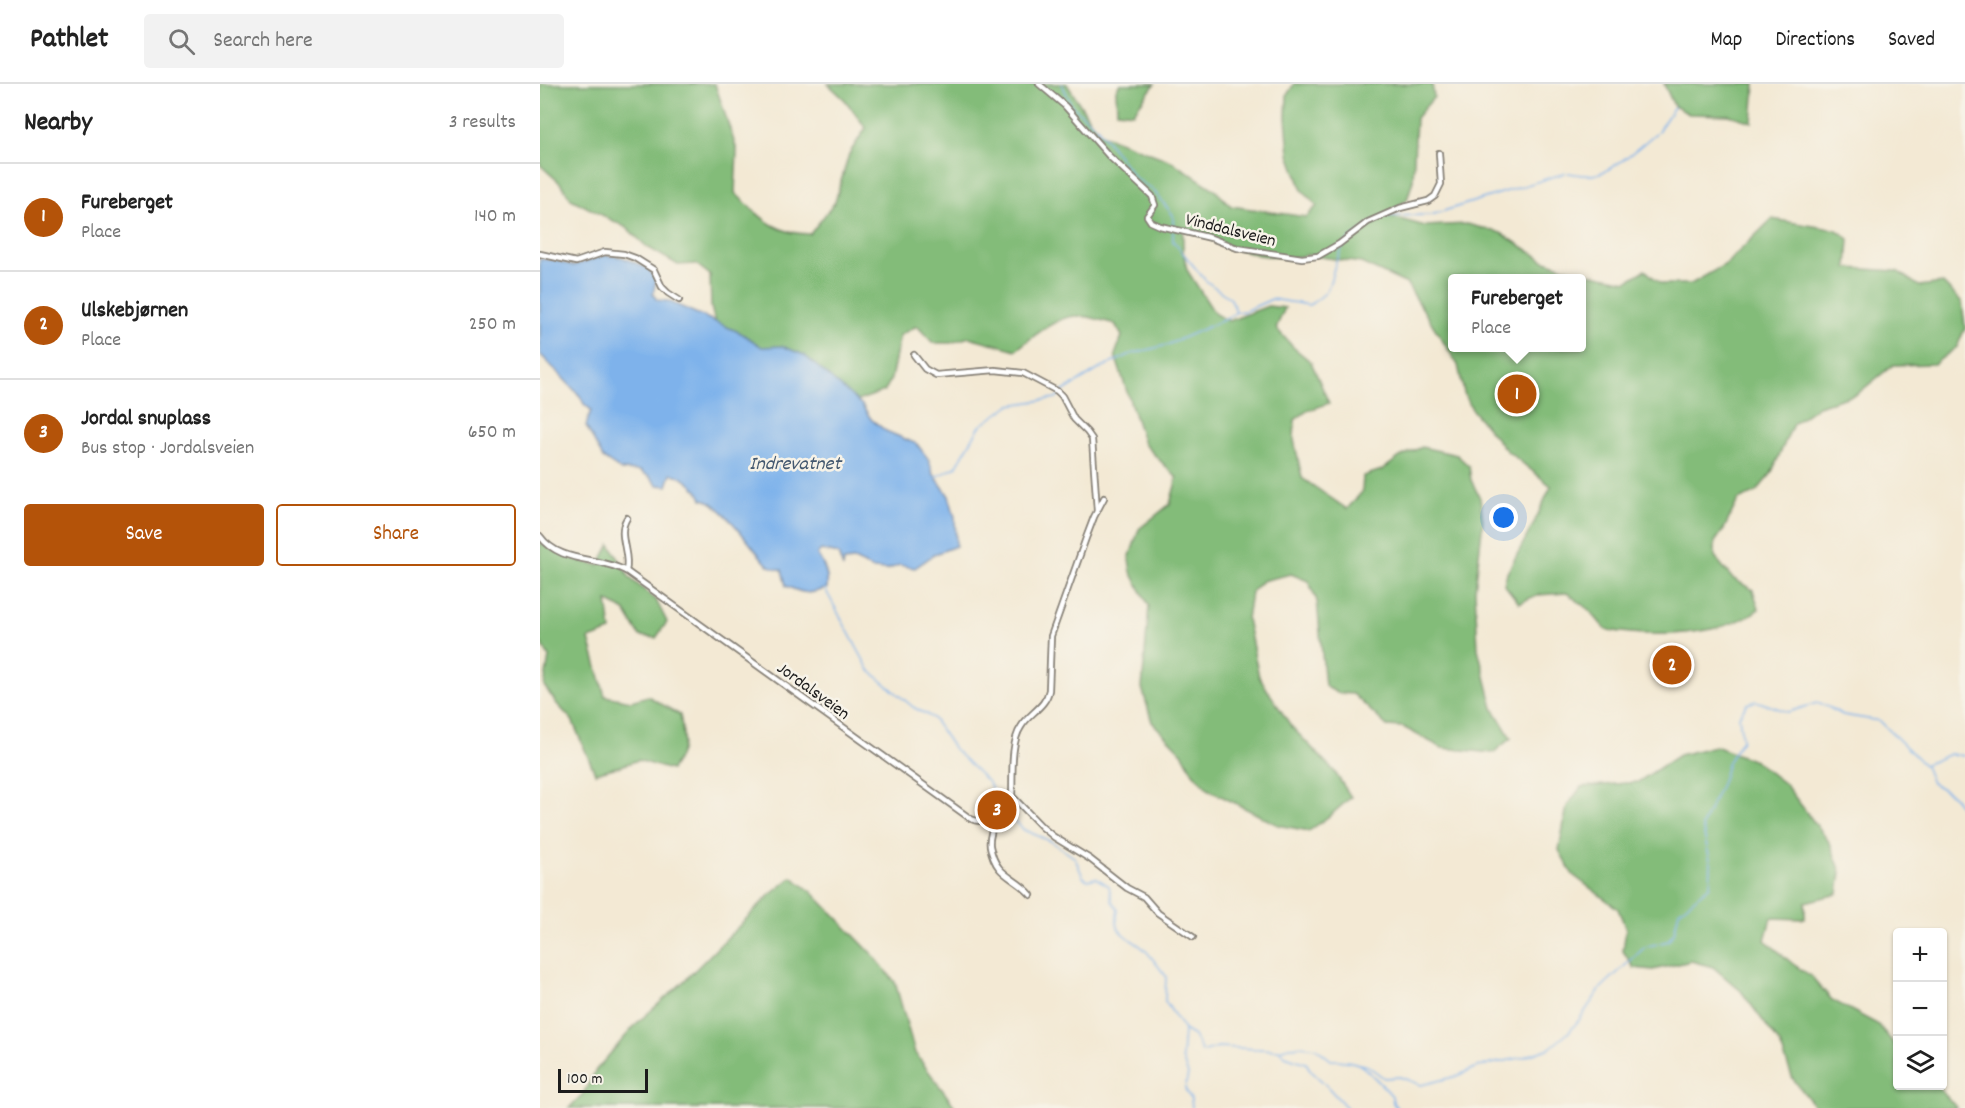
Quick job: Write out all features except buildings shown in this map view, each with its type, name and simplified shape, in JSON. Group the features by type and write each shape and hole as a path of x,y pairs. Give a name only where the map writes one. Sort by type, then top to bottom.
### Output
{"street":[{"name":"Vinddalsveien","path":"1039,84 1065,106 1109,156 1152,196 1155,205 1147,216 1149,220 1169,228 1249,250 1302,258 1318,256 1339,244 1368,222 1400,208 1428,201 1435,196 1441,184 1439,153"},
{"path":"540,254 568,262 576,262 605,252 624,254 654,270 662,287 679,300"},
{"path":"914,355 925,369 936,375 1009,370 1023,373 1057,391 1074,419 1092,440 1097,511"},
{"path":"1031,895 997,866 990,847 989,840 993,830 989,819 1006,805 1012,796 1016,737 1025,720 1047,699 1051,636 1086,538 1104,498"},
{"path":"626,571 628,559 622,534 627,518"},
{"name":"Jordalsveien","path":"540,536 544,542 558,552 612,565 626,571 970,819 975,821 989,819"},
{"path":"1012,796 1054,837 1090,859 1127,888 1144,897 1158,913 1193,937"}],"green space":[{"path":"540,84 715,84 737,150 735,193 760,216 777,227 786,231 810,234 835,202 849,154 866,128 845,100 828,84 1067,84 1098,133 1171,161 1214,189 1231,206 1306,217 1317,206 1302,190 1289,154 1287,95 1294,84 1432,84 1434,97 1416,118 1413,180 1407,200 1385,215 1425,226 1467,224 1501,233 1543,260 1568,269 1627,281 1645,270 1661,284 1691,284 1726,264 1772,219 1837,230 1849,239 1847,268 1897,271 1919,286 1943,283 1962,302 1965,328 1957,347 1934,364 1893,365 1857,394 1818,406 1793,424 1771,474 1755,493 1738,500 1715,542 1715,557 1732,578 1753,590 1759,609 1725,626 1685,633 1644,634 1606,630 1589,610 1567,593 1537,595 1519,603 1504,584 1507,573 1551,486 1506,450 1473,411 1464,393 1458,365 1450,352 1586,352 1586,274 1448,274 1448,349 1407,284 1361,263 1308,255 1290,258 1258,255 1183,228 1183,251 1187,270 1215,314 1229,321 1268,306 1285,308 1276,328 1311,362 1329,403 1307,411 1295,420 1294,440 1302,478 1347,509 1362,492 1363,476 1382,470 1400,457 1422,447 1457,455 1469,466 1471,480 1480,498 1483,520 1475,590 1478,649 1493,708 1511,738 1493,753 1442,748 1403,727 1387,726 1353,694 1337,693 1325,686 1317,601 1308,581 1291,574 1262,581 1251,592 1247,619 1259,677 1291,726 1334,771 1351,797 1309,831 1278,825 1209,790 1193,773 1183,754 1152,722 1142,688 1149,606 1131,572 1129,559 1139,529 1170,504 1177,478 1144,444 1115,355 1122,336 1115,324 1087,317 1070,316 1045,328 1016,350 969,337 951,343 933,343 917,326 900,335 891,379 885,391 849,404 718,334 711,307 710,275 696,264 678,265 647,247 627,228 571,199 560,183 540,165"},
{"path":"1120,84 1155,84 1133,113 1117,111 1116,90"},
{"path":"1664,84 1755,84 1752,122 1729,115 1689,114 1674,106"},
{"path":"540,542 568,557 599,565 610,544 630,578 656,600 667,622 656,638 640,636 625,611 607,601 611,631 589,639 605,696 631,701 648,696 680,715 683,744 671,770 638,760 595,773 572,720 544,686 549,657 540,641"},
{"path":"1715,746 1755,761 1785,784 1830,843 1841,872 1838,894 1805,902 1805,919 1771,918 1765,940 1811,976 1832,1000 1879,1025 1893,1043 1893,1090 1941,1090 1957,1108 1816,1108 1793,1079 1780,1044 1741,991 1713,967 1691,961 1653,970 1634,968 1623,951 1626,929 1618,909 1573,875 1559,850 1567,806 1581,787 1638,782 1679,755"},
{"path":"792,877 812,892 874,956 895,982 915,1053 956,1108 569,1108 583,1094 596,1070 637,1023 682,983 771,894"}],"water":[{"name":"Indrevatnet","path":"605,255 622,257 648,268 656,280 653,294 657,300 668,301 741,333 762,347 782,346 804,355 862,405 871,419 886,431 917,444 929,460 933,473 949,496 955,517 956,546 935,554 915,568 899,565 887,570 873,569 854,560 844,561 843,568 838,554 821,550 817,554 825,570 827,588 811,593 802,592 786,586 782,570 768,565 727,516 718,507 702,499 685,479 671,474 667,486 657,485 640,471 621,470 603,458 586,426 591,410 540,354 540,259 555,260 573,266"}],"waterway":[{"path":"1062,84 1072,106 1097,127 1135,178 1153,190 1173,215 1173,226"},
{"path":"1658,131 1674,107"},
{"path":"1568,173 1590,175 1604,171 1628,156 1656,133"},
{"path":"1387,216 1431,215 1565,173"},
{"path":"1236,312 1245,311 1272,299 1309,305 1314,302 1327,290 1338,255 1344,245 1374,221"},
{"path":"934,478 956,467 980,426 1010,405 1056,398 1101,368 1131,354 1167,345 1228,318 1236,312 1231,299 1206,281 1173,241 1173,231"},
{"path":"824,587 869,670 913,707 933,718 954,749 989,783 1000,806"},
{"path":"1359,1064 1368,1066 1384,1078 1400,1077 1421,1085 1457,1076 1477,1067 1524,1057 1550,1048 1568,1033 1601,988 1645,947 1668,941 1674,933 1679,911 1710,886 1711,864 1702,826 1722,782 1728,762 1742,740 1739,716 1747,704 1756,701 1788,712 1817,703 1843,715 1880,721 1924,765 1950,754 1965,756"},
{"path":"1925,766 1932,783 1953,795 1965,815"},
{"path":"1003,809 1024,830 1052,842 1075,858 1083,877 1088,880 1096,878 1109,886 1112,901 1118,909 1119,930 1145,950 1166,976 1165,1001 1184,1030 1182,1058 1188,1074 1185,1089 1191,1099 1192,1108"},
{"path":"1184,1030 1194,1036 1202,1052 1218,1047 1279,1050 1303,1046 1316,1048 1331,1060 1350,1062 1363,1067 1392,1096 1397,1108"},
{"path":"1279,1050 1285,1056 1306,1063 1347,1108"}],"place":[{"name":"Fureberget","path":"1517,394"},
{"name":"Ulskebjørnen","path":"1672,665"},
{"name":"Jordal snuplass","path":"997,810"}]}
